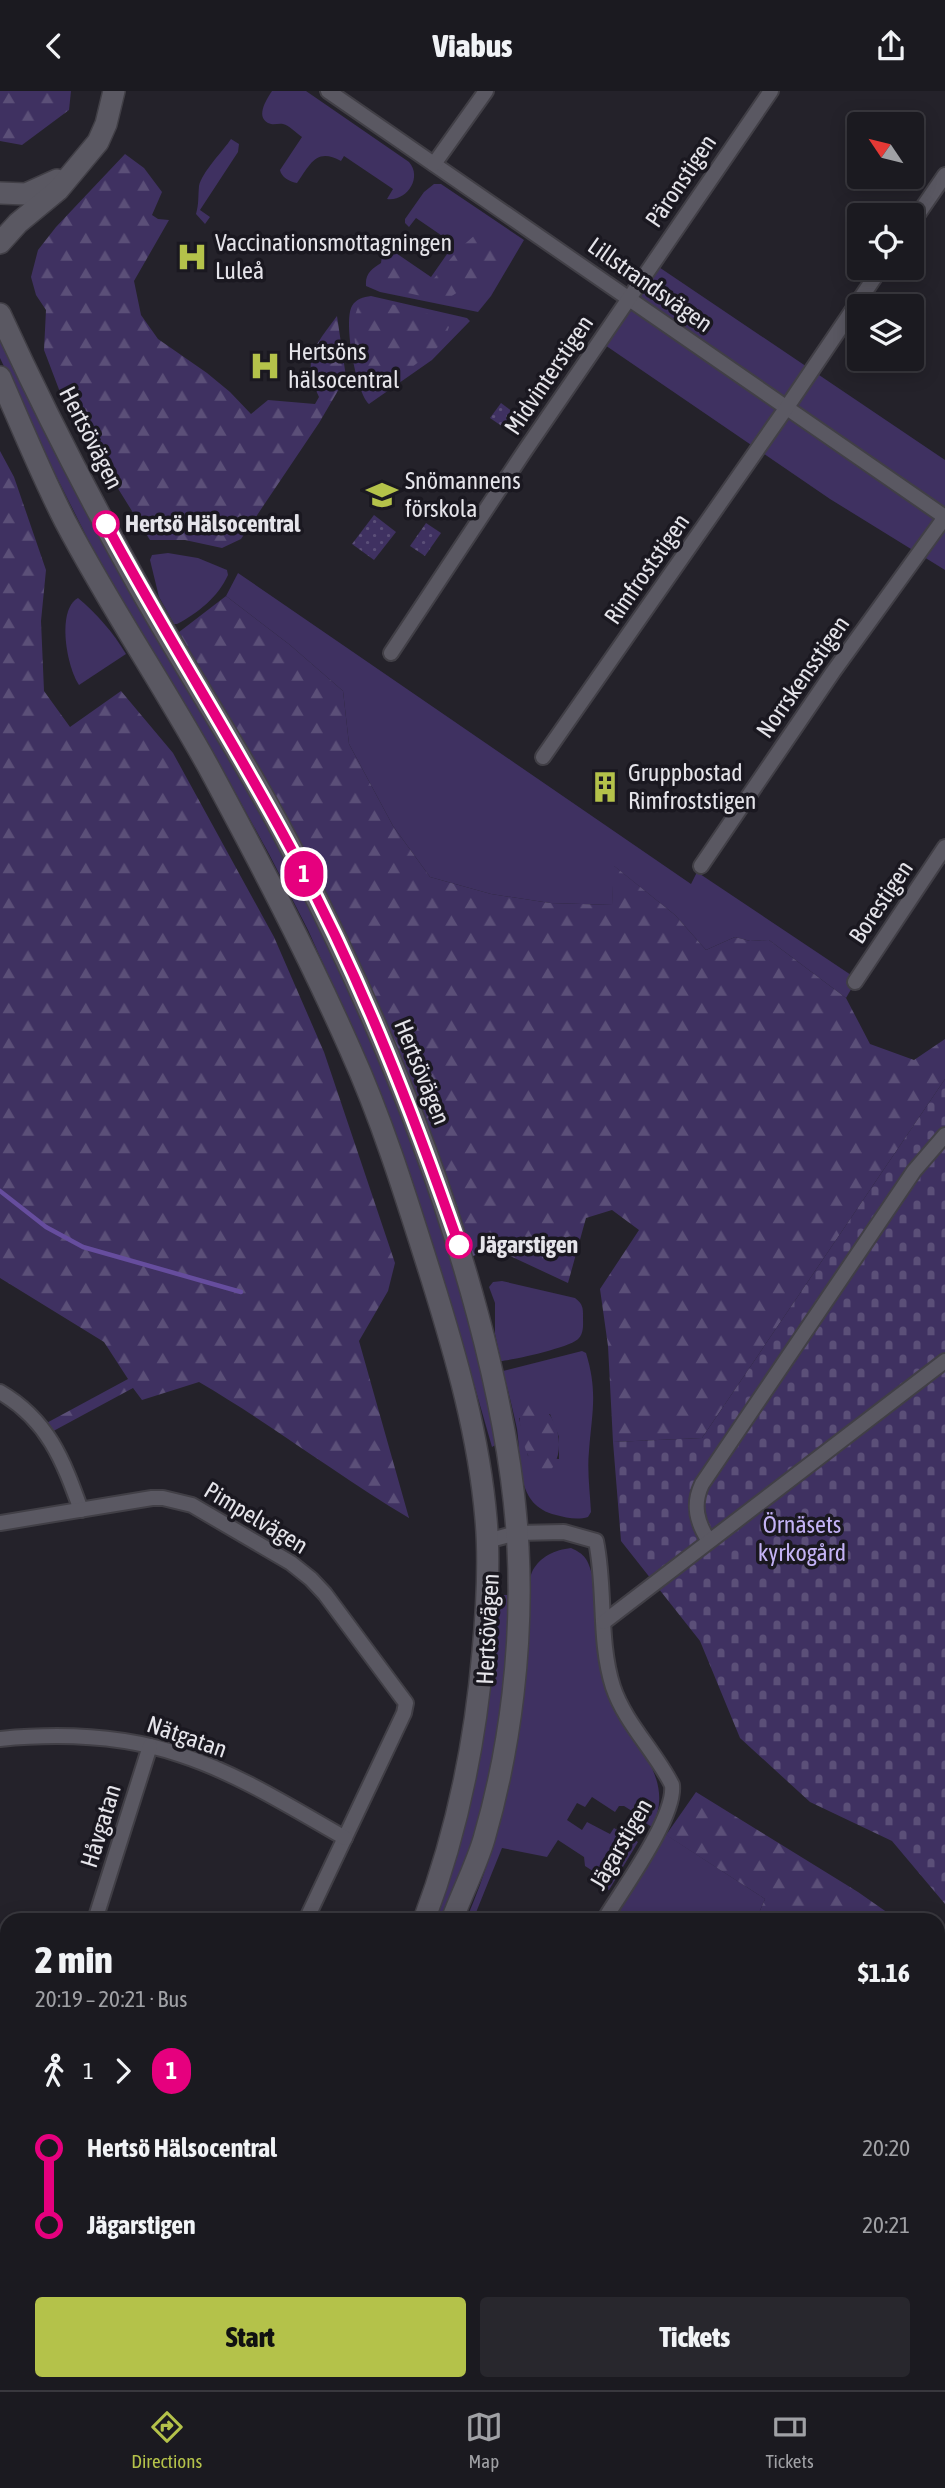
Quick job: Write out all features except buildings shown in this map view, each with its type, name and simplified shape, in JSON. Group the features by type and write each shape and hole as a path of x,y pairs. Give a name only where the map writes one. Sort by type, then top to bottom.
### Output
{"main road":[{"path":"0,242 18,223 58,190 98,142 106,124 114,91"},
{"path":"0,193 26,194 69,175"},
{"path":"0,203 5,223 0,242"},
{"name":"Hertsövägen","path":"0,314 107,527 292,850 362,992 415,1123 459,1245 492,1368 507,1451 517,1534 517,1653 504,1754 483,1842 455,1913"},
{"name":"Hertsövägen","path":"0,377 66,522 125,628 212,773 284,908 352,1051 389,1147 457,1359 476,1441 487,1522 487,1607 473,1747 451,1842 426,1913"}],"street":[{"name":"Lillstrandsvägen","path":"328,91 945,517"},
{"path":"434,164 486,91"},
{"name":"Päronstigen","path":"629,298 771,91"},
{"path":"924,206 945,175"},
{"name":"Rimfroststigen","path":"543,757 873,280"},
{"name":"Midvinterstigen","path":"391,653 629,298"},
{"name":"Norrskensstigen","path":"701,866 833,672 945,517"},
{"name":"Borestigen","path":"855,982 945,847"},
{"path":"709,1541 697,1514 697,1497 702,1484 914,1171 945,1135"},
{"path":"604,1622 945,1361"},
{"path":"0,1392 26,1409 46,1432 71,1482 81,1510"},
{"name":"Pimpelvägen","path":"0,1523 152,1498 183,1501 291,1563 325,1594 405,1703 404,1713 345,1838"},
{"name":"Jägarstigen","path":"487,1541 517,1534 564,1532 596,1541 602,1567 607,1662 613,1686 624,1709 667,1776 673,1795 663,1824 608,1913"},
{"name":"Nätgatan","path":"0,1739 72,1736 105,1738 182,1755 249,1784 345,1838"},
{"name":"Håvgatan","path":"97,1913 150,1746"},
{"path":"309,1913 345,1838"}],"green space":[{"path":"0,91 71,91 69,110 22,145 0,141"},
{"path":"272,91 306,91 409,162 414,175 410,188 400,197 387,199 393,189 344,156 341,161 332,157 320,157 310,164 297,183 286,179 280,170 302,137 285,125 271,124 263,118 263,109"},
{"path":"231,139 239,144 238,152 200,210 210,217 205,224 196,214 199,186 208,168"},
{"path":"125,154 144,168 162,192 152,215 158,219 169,220 134,281 141,315 158,339 207,373 251,414 268,400 315,404 319,397 311,373 313,354 337,316 346,377 319,423 241,539 222,548 185,540 150,540 63,400 44,350 46,310 36,295 31,277 38,250 56,227"},
{"path":"434,184 441,184 524,240 491,296 478,312 380,292 366,286 368,275 381,263 383,249 390,239 396,237 400,240 393,251 431,277 454,244 416,218 409,227 405,223 424,192"},
{"path":"484,227 495,228 502,243 494,274 475,281 444,301 385,288 373,276 378,268 390,261 408,274 431,282 458,250"},
{"path":"647,259 945,460 945,570 830,499 599,341 629,298"},
{"path":"371,296 467,318 470,321 432,360 369,404 356,372 349,326 352,306 360,299"},
{"path":"376,300 440,317 449,327 443,343 380,392 366,390 352,324 358,307"},
{"path":"0,333 118,569 250,792 348,985 401,1113 446,1244 482,1377 497,1444 492,1447 415,1190 347,1017 308,930 269,854 215,756 107,577 0,358"},
{"path":"501,403 526,422 516,436 490,418"},
{"path":"0,451 14,477 46,570 41,621 44,691 70,727 121,691 173,753 274,937 324,1052 395,1263 388,1291 359,1341 409,1518 199,1382 142,1400 133,1388 46,1435 41,1426 128,1379 104,1342 0,1278"},
{"path":"374,515 396,532 374,560 352,544"},
{"path":"426,523 441,533 425,556 410,546"},
{"path":"168,553 198,558 227,570 228,575 207,604 177,624 174,624 159,597 150,560 152,555"},
{"path":"238,573 691,884 697,872 857,979 846,998 769,940 750,941 735,937 706,950 675,915 614,866 612,905 550,903 491,894 430,877 393,826 349,744 343,691 290,645 226,596"},
{"path":"226,596 290,645 343,691 349,744 393,826 430,877 491,894 550,903 612,905 613,865 675,915 706,950 735,937 750,941 769,940 846,998 870,1044 914,1060 945,1039 945,1079 702,1438 613,1442 608,1346 600,1289 639,1230 612,1210 586,1218 568,1283 493,1248 463,1260 353,976 170,639"},
{"path":"78,598 104,623 126,654 79,685 71,666 65,626 71,604"},
{"name":"Örnäsets kyrkogård","path":"945,1079 945,1904 892,1841 810,1802 740,1738 700,1641 621,1541 613,1442 702,1438"},
{"path":"502,1281 575,1298 583,1311 583,1328 579,1338 555,1349 501,1361 495,1334 495,1303 489,1287 493,1282"},
{"path":"582,1351 586,1353 593,1391 588,1466 591,1512 588,1517 568,1518 543,1510 533,1502 527,1492 521,1469 517,1429 503,1371","holes":["550,1414 559,1437 559,1459 528,1456 519,1418"]},
{"path":"526,1398 545,1409 556,1428 559,1450 551,1470 540,1472 525,1449 520,1402"},
{"path":"571,1548 580,1553 591,1569 603,1677 615,1708 654,1772 659,1789 658,1808 652,1827 624,1806 619,1806 615,1812 592,1797 585,1807 577,1803 567,1820 582,1830 587,1822 610,1834 614,1828 638,1842 609,1890 600,1885 596,1873 585,1866 584,1857 558,1840 547,1857 502,1848 476,1913 469,1913 494,1843 513,1763 524,1688 530,1578 535,1566 559,1550"},
{"path":"497,1595 509,1595 500,1718 489,1779 471,1849 447,1913 436,1913 470,1800 485,1720"},
{"path":"696,1792 888,1913 759,1913 765,1899 666,1835"},
{"path":"659,1830 765,1899 759,1913 608,1913"}],"waterway":[{"path":"0,1191 46,1227 83,1247 241,1292"}],"bus line":[{"name":"1","path":"106,524 145,597 242,759 320,905 362,992 415,1123 459,1245"}],"place":[{"name":"Vaccinationsmottagningen Luleå","path":"192,257"},
{"name":"Hertsöns hälsocentral","path":"265,366"},
{"name":"Snömannens förskola","path":"382,495"},
{"name":"Hertsö Hälsocentral","path":"106,524"},
{"name":"Gruppbostad Rimfroststigen","path":"605,787"},
{"name":"Jägarstigen","path":"459,1245"}]}
